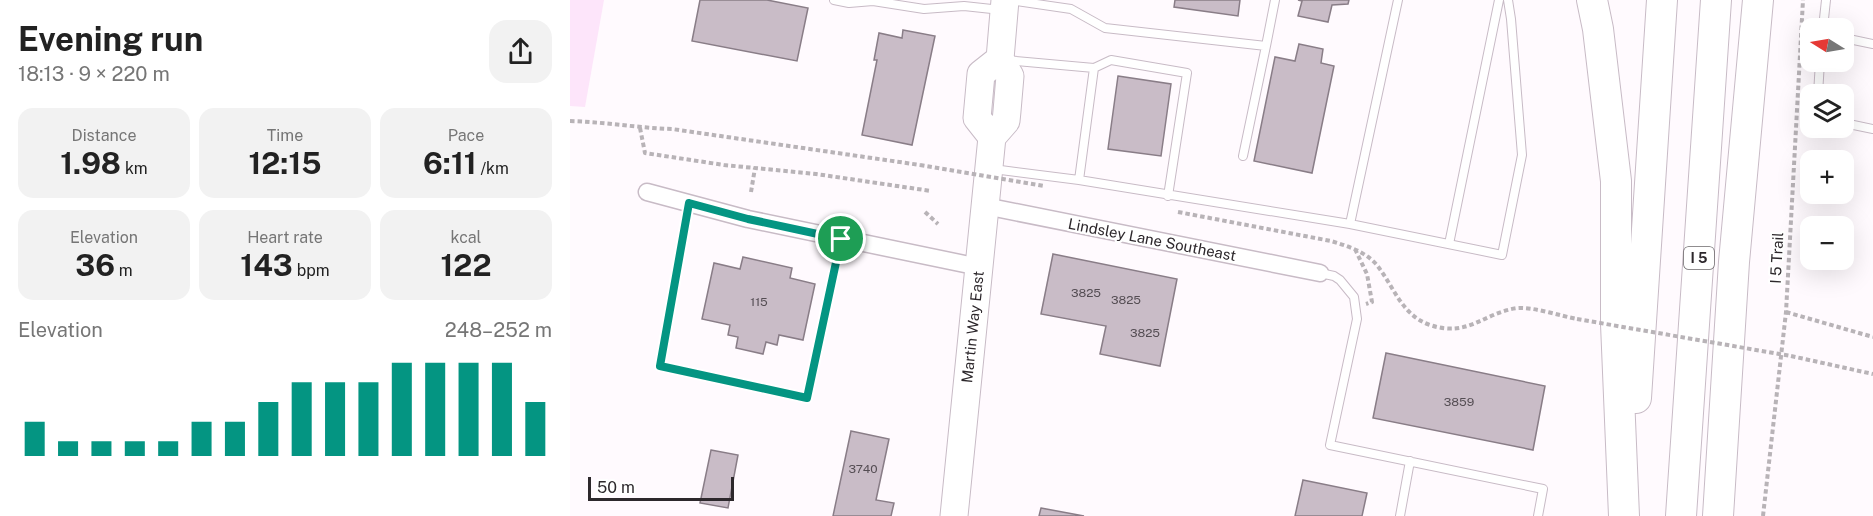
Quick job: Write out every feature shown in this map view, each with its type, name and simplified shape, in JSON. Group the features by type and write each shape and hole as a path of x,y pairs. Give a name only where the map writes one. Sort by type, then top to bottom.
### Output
{"highway":[{"path":"1592,0 1598,29 1616,181 1616,324 1626,516"},
{"path":"1626,516 1662,0"},
{"name":"I 5","path":"1681,516 1716,0"},
{"path":"1718,516 1734,262 1758,0"}],"main road":[{"name":"Martin Way East","path":"954,516 992,137 1006,121 1007,111 1010,76 1000,59 1005,5"}],"street":[{"path":"647,192 748,219 979,267"},
{"name":"Lindsley Lane Southeast","path":"985,206 1320,273"}],"lane":[{"path":"834,0 849,3 872,1 924,9 1005,5 1071,9 1105,28 1266,46"},
{"path":"1243,156 1275,0"},
{"path":"1350,224 1398,0"},
{"path":"1449,244 1499,0"},
{"path":"989,169 1078,180 1350,224 1502,255 1522,154 1508,0"},
{"path":"1824,18 1826,0"},
{"path":"1854,40 1873,44"},
{"path":"1000,59 1094,68 1111,60 1187,73 1168,196"},
{"path":"1078,180 1094,68"},
{"path":"1854,125 1873,129"},
{"path":"689,203 660,366 807,398 841,239"},
{"path":"1320,273 1340,280 1354,297 1357,319 1330,445 1543,489 1538,516"},
{"path":"1400,516 1410,462"}],"path":[{"name":"I 5 Trail","path":"1763,516 1786,312 1803,0"},
{"path":"570,121 672,129 920,165 1044,186"},
{"path":"640,128 645,153 930,191"},
{"path":"751,192 755,168"},
{"path":"925,212 938,224"},
{"path":"1355,248 1367,274 1372,302 1355,308"},
{"path":"1786,312 1873,338"},
{"path":"1578,319 1791,356 1873,374"}],"shaded area":[{"path":"570,0 604,0 585,107 570,106"}],"building":[{"path":"700,0 767,0 808,8 797,61 692,41"},
{"path":"1175,0 1240,0 1238,16 1174,7"},
{"path":"1298,0 1349,0 1348,4 1332,5 1328,22 1298,16 1302,1"},
{"path":"903,30 935,36 912,145 862,135 877,60 874,60 879,33 902,38"},
{"path":"1299,44 1323,49 1321,63 1334,66 1312,173 1254,161 1275,57 1295,61"},
{"path":"1118,76 1171,84 1161,156 1108,149"},
{"path":"1053,254 1177,279 1160,366 1100,354 1106,326 1041,314"},
{"path":"743,257 792,268 790,278 815,284 803,340 779,335 777,345 766,342 763,354 736,348 738,337 728,335 730,325 702,319 714,263 740,269"},
{"path":"1386,353 1545,386 1533,450 1373,418"},
{"path":"851,431 889,439 876,500 894,503 891,516 833,516"},
{"path":"711,450 738,455 728,508 700,503"},
{"path":"1303,480 1367,493 1362,516 1295,516"},
{"path":"1041,508 1084,516 1039,516"}],"route":[{"path":"689,203 748,219 841,239 807,398 660,366 689,203"}]}
